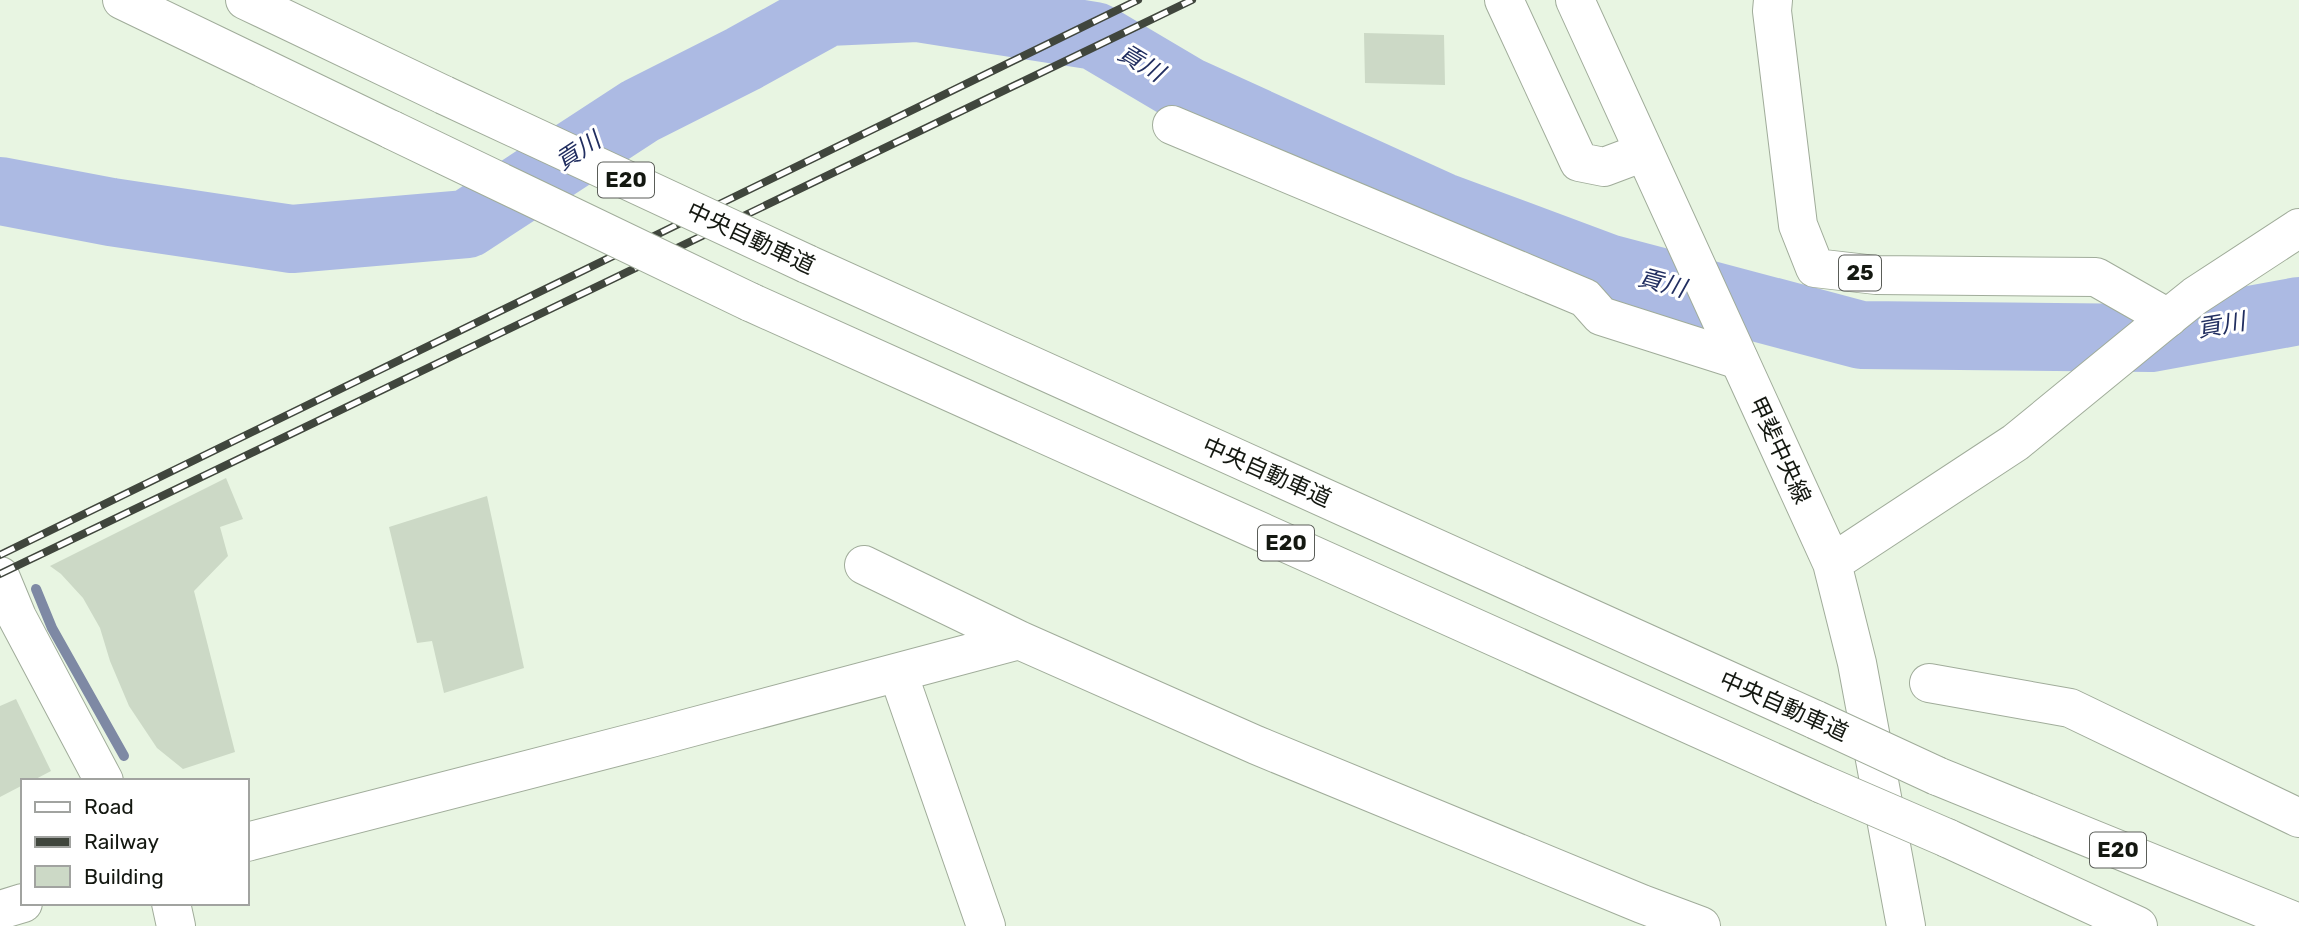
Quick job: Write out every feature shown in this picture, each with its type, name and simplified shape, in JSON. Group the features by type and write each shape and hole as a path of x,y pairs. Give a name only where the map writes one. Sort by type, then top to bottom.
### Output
{"main road":[{"name":"E20","path":"122,0 750,302 2138,926"},
{"name":"中央自動車道","path":"245,0 807,264 1937,776 2299,923"},
{"path":"1504,0 1579,162 1604,167 1648,160"},
{"name":"甲斐中央線","path":"1575,0 1832,563 1857,663 1906,926"},
{"name":"25","path":"1773,0 1772,11 1798,225 1815,268 1876,275 2096,276 2166,319"},
{"path":"1172,125 1585,298 1601,316 1739,359"},
{"path":"1832,563 2016,442 2194,296 2299,228"},
{"path":"864,565 1018,640 1256,745 1629,899 1701,926"},
{"path":"0,576 17,617 103,779"},
{"path":"248,842 1018,640"},
{"path":"898,673 986,926"},
{"path":"1929,683 2070,708 2299,818"},
{"path":"0,909 21,904"},
{"path":"171,905 176,926"}],"building":[{"path":"1364,33 1444,35 1445,85 1365,83"},
{"path":"226,478 243,519 220,527 228,556 194,591 235,752 183,769 157,748 129,706 110,661 100,628 83,598 50,566"},
{"path":"487,496 524,668 444,693 432,641 417,643 389,527"},
{"path":"16,699 51,771 36,779 21,779 21,786 0,797 0,706"}],"waterway":[{"name":"貢川","path":"0,191 111,212 292,239 467,224 640,111 828,12 917,8 1095,36 1188,91 1441,206 1608,268 1861,335 2151,338 2299,311"},
{"path":"36,589 52,628 124,756"}],"railway":[{"path":"0,555 1138,0"},
{"path":"0,574 1192,0"}]}
